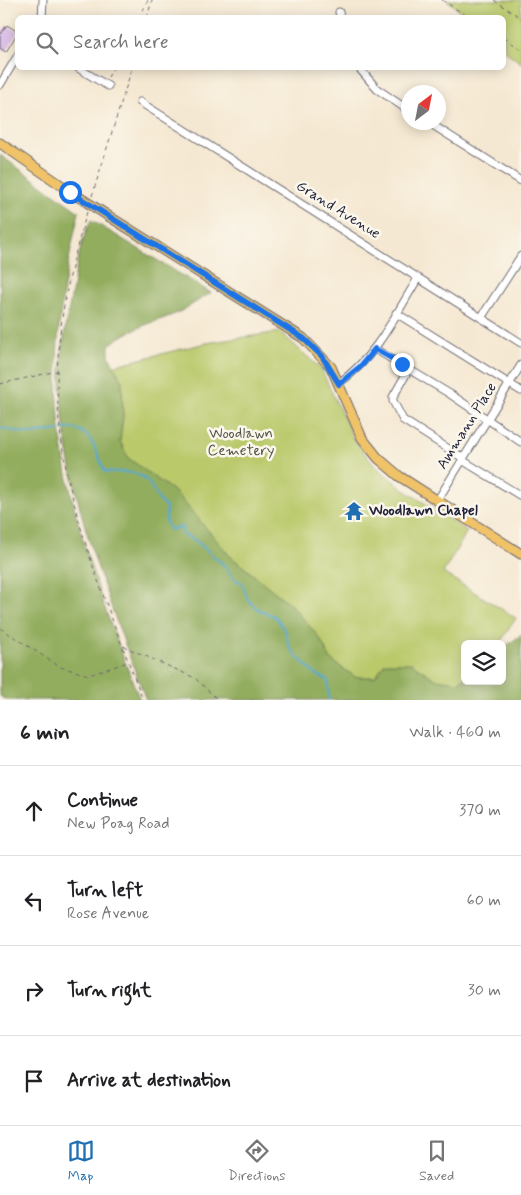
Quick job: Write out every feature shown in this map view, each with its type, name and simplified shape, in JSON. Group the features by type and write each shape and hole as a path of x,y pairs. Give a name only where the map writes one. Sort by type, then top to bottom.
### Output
{"main road":[{"path":"0,143 70,192 303,338 322,356 339,384 362,438 378,458 399,476 521,554"}],"street":[{"path":"42,15 43,0"},
{"path":"0,85 15,61"},
{"path":"81,70 104,84"},
{"path":"361,70 377,89 401,105"},
{"name":"Grand Avenue","path":"140,102 521,343"},
{"path":"441,130 521,181"},
{"path":"481,318 521,256"},
{"path":"339,384 361,366 375,349 418,278"},
{"path":"396,313 521,391"},
{"path":"375,349 521,442"},
{"name":"Ammann Place","path":"438,501 486,419 521,365"},
{"path":"409,369 393,397 399,416 521,496"}],"path":[{"path":"140,15 148,0"},
{"path":"148,15 152,0"},
{"path":"442,0 465,15"},
{"path":"494,0 521,18"},
{"path":"506,39 521,49"},
{"path":"104,84 112,70"},
{"path":"90,203 131,70"},
{"path":"87,212 68,283 58,371 61,426 72,498 90,555 143,700"},
{"path":"0,384 58,371"},
{"path":"0,628 60,667 89,675 129,662"},
{"path":"123,646 195,678 218,700"}],"green space":[{"path":"447,0 521,0 521,63 506,52 506,15 465,15"},
{"path":"0,155 79,212 64,286 59,324 57,361 58,405 63,449 81,534 108,618 140,700 6,700 0,696"},
{"path":"91,220 211,293 170,316 131,331 109,345 109,356 122,381 123,417 120,441 128,458 176,493 230,556 291,605 319,637 331,660 355,677 375,677 385,663 411,663 435,679 459,682 461,680 461,685 506,685 506,646 521,635 521,700 146,700 90,544 70,465 64,424 61,360 79,255"},
{"name":"Woodlawn Cemetery","path":"280,332 321,369 353,438 373,464 400,487 467,531 443,573 516,618 502,640 461,640 461,682 388,700 375,698 167,526 79,374 206,343"}],"building":[{"path":"7,25 15,30 15,37 6,52 0,48 0,35"}],"waterway":[{"path":"0,428 30,434 60,430"},
{"path":"63,429 73,429 86,435 95,448 105,472 132,473 143,477 148,482 159,501 166,507 166,522 170,530 182,527 182,534 195,540 226,567 233,578 242,583 248,600 259,610 276,617 285,631 289,646 297,657 315,674 328,680 329,700"}],"place":[{"name":"Woodlawn Chapel","path":"354,511"}],"route":[{"path":"70,192 303,338 322,356 338,379 339,384 361,366 375,349 402,364"}]}
